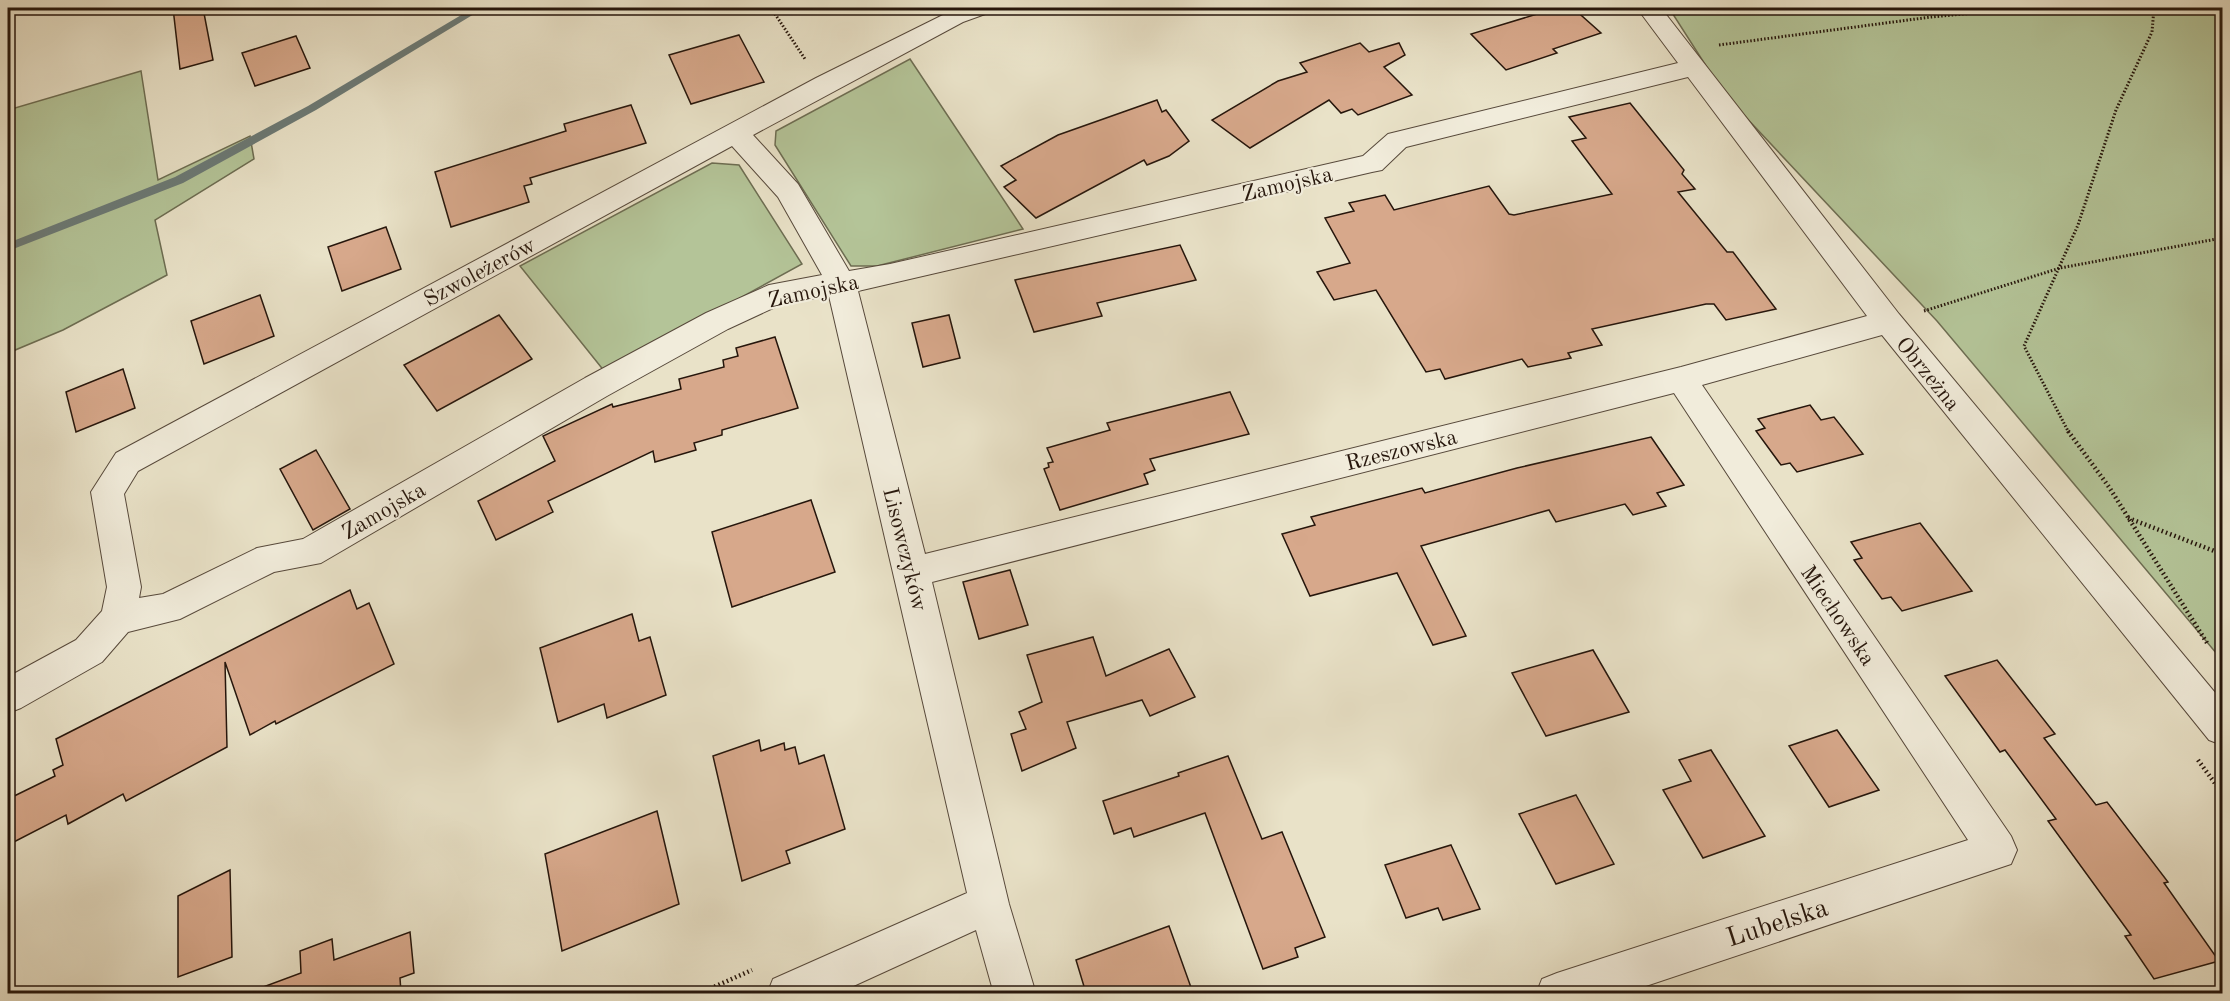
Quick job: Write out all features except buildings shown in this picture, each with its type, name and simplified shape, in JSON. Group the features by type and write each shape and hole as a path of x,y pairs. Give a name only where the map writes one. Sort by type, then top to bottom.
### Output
{"street":[{"name":"Szwoleżerów","path":"118,618 124,587 107,492 127,462 825,84 954,17 979,8"},
{"name":"Obrzeżna","path":"1649,8 1888,322 2223,728"},
{"name":"Zamojska","path":"118,618 168,608 269,558 309,553 596,387 717,321 779,293 890,275 1372,163 1397,140 1687,60"},
{"name":"Lisowczyków","path":"736,133 788,191 841,283 912,572 989,904 1015,993"},
{"name":"Rzeszowska","path":"912,572 1681,379 1888,322"},
{"name":"Miechowska","path":"1681,379 1997,850"},
{"path":"8,696 89,651 118,618"},
{"name":"Lubelska","path":"1557,993 1997,850"},
{"path":"788,993 989,904"}],"path":[{"path":"771,8 816,75 825,84"},
{"path":"1687,60 1931,17 2028,8"},
{"path":"2154,8 2152,32 2116,110 2078,225 2024,346 2066,429 2109,487 2210,648"},
{"path":"1888,322 2060,268 2223,238"},
{"path":"2127,518 2223,554"}],"green space":[{"path":"1669,8 2222,8 2222,660 1937,321 1724,94"},
{"path":"910,59 1023,229 877,266 851,266 775,145 776,131"},
{"path":"141,71 158,180 250,136 254,159 155,220 167,275 63,330 8,353 8,110"},
{"path":"712,163 739,165 802,264 605,372 520,266"}],"waterway":[{"path":"8,247 179,180 312,108 479,8"}]}
